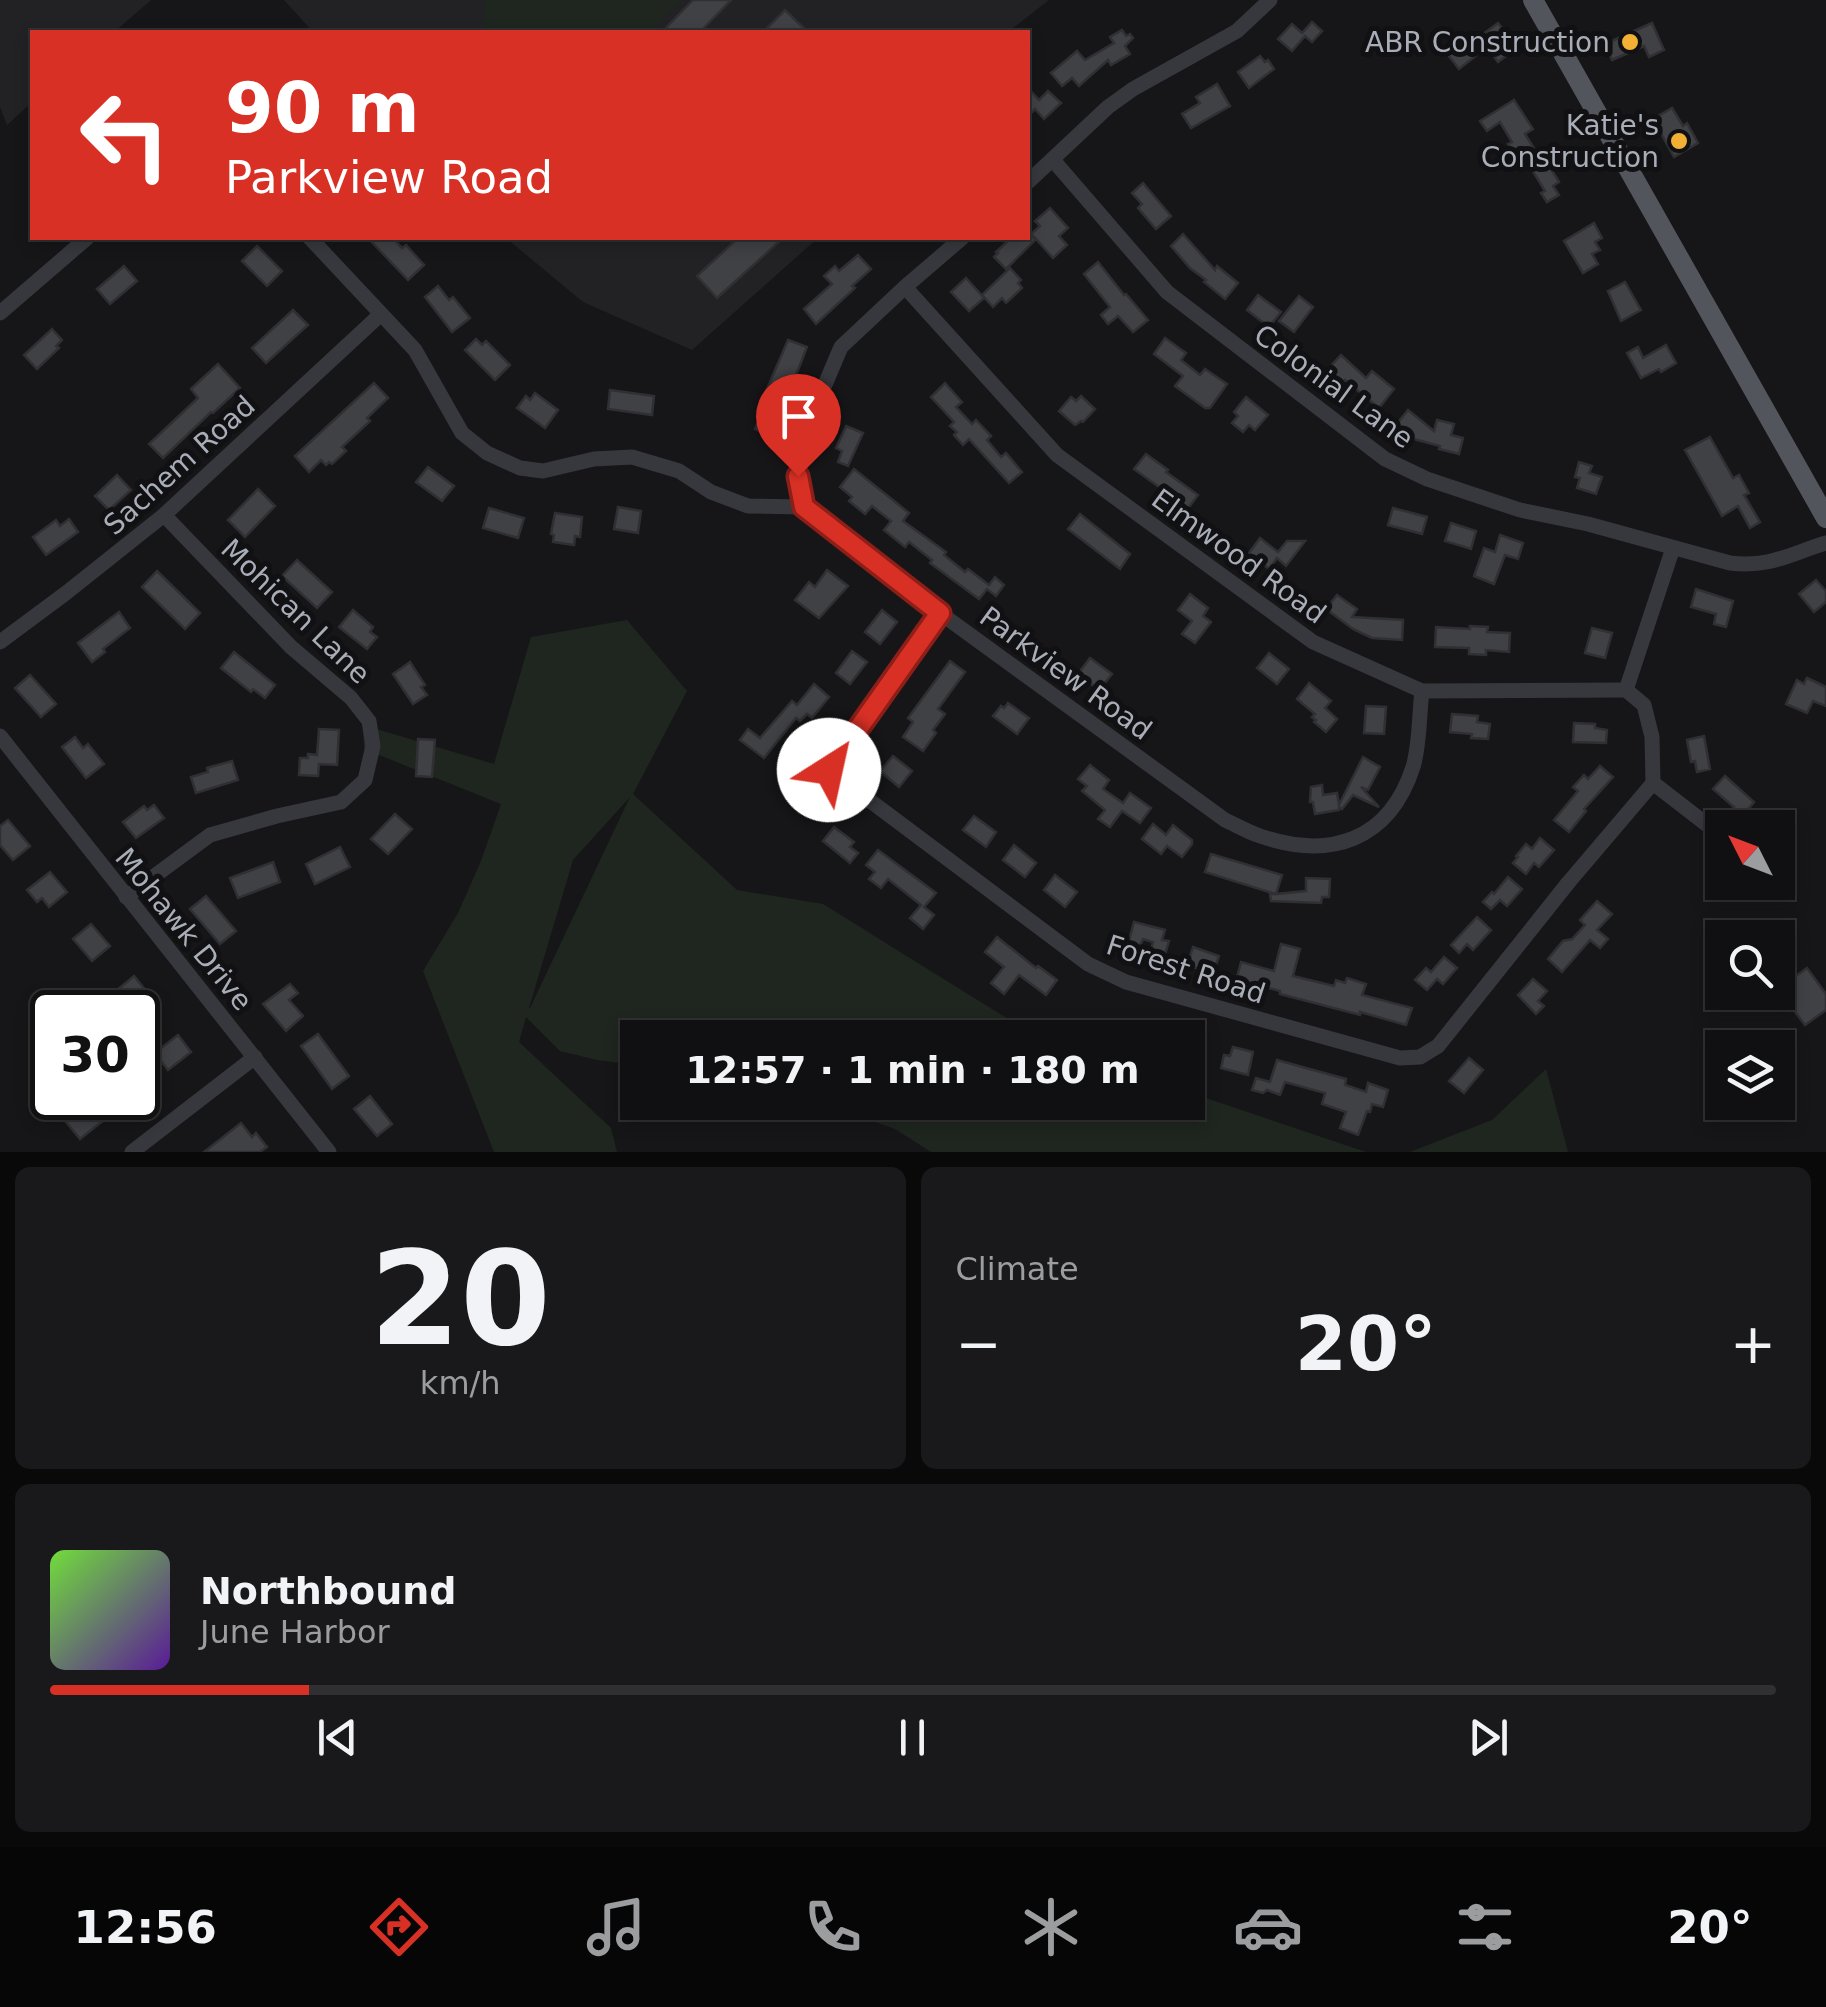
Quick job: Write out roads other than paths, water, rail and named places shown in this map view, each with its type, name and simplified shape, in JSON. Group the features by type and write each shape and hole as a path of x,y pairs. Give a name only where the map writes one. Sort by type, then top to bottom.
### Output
{"main road":[{"path":"1533,0 1826,518"}],"street":[{"path":"1030,180 1108,107 1237,31 1270,0"},
{"name":"Colonial Lane","path":"1053,160 1166,292 1385,459 1427,480 1520,510 1588,524 1730,563 1770,563 1826,543"},
{"path":"0,313 85,240"},
{"path":"312,240 415,350 462,433 487,453 520,468 544,471 594,458 632,457 680,471 711,492 748,506 804,507 798,476 801,441 840,347 960,240"},
{"name":"Elmwood Road","path":"904,287 1057,455 1313,642 1422,691 1626,690"},
{"name":"Sachem Road","path":"0,642 164,515 381,314"},
{"name":"Parkview Road","path":"804,507 940,613 1224,820 1261,836 1298,844 1333,844 1362,836 1384,820 1399,799 1414,764 1422,691"},
{"name":"Mohican Lane","path":"126,897 210,835 341,802 365,780 373,746 369,721 351,698 291,647 164,515"},
{"path":"1673,548 1626,690 1644,704 1652,737 1653,783 1705,823"},
{"name":"Forest Road","path":"940,613 829,770 1088,964 1126,982 1400,1058 1420,1057 1438,1046 1653,783"},
{"name":"Mohawk Drive","path":"0,736 330,1152"},
{"path":"132,1152 255,1057"}],"place":[{"name":"ABR Construction","path":"1630,42"},
{"name":"Katie's Construction","path":"1679,141"}]}
